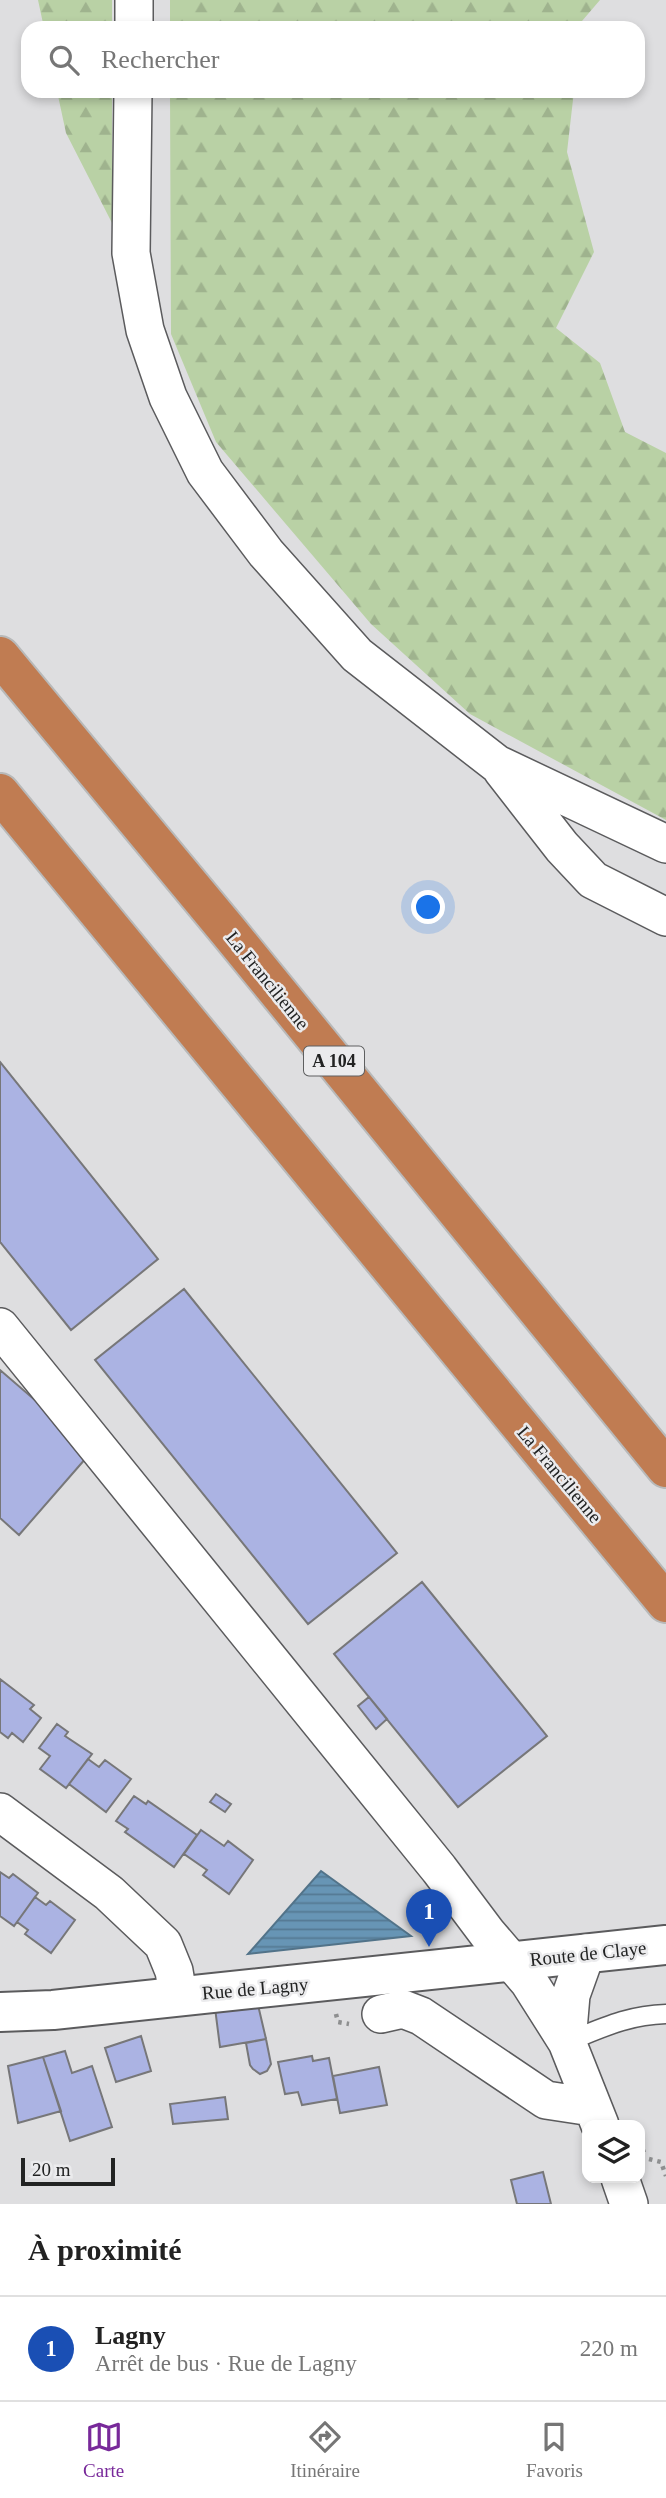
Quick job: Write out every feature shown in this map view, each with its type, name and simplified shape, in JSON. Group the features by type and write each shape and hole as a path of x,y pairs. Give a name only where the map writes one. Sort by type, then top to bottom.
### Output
{"highway":[{"name":"La Francilienne","path":"0,656 666,1468"},
{"name":"La Francilienne","path":"0,793 666,1603"}],"street":[{"path":"134,0 134,21"},
{"path":"132,98 131,253 143,317 168,397 205,472 266,553 357,655 497,764 666,844"},
{"path":"497,764 562,847 593,880 666,917"},
{"path":"0,1327 405,1827 510,1962 529,1982 567,2042 596,2116"},
{"path":"0,1812 108,1893 163,1944 174,1971 178,1995"},
{"name":"Route de Claye","path":"510,1962 666,1945"},
{"path":"567,2042 571,1995 586,1953"},
{"name":"Rue de Lagny","path":"0,2012 52,2010 510,1962"},
{"path":"381,2014 403,2009 421,2016 546,2100 596,2116"},
{"path":"622,2183 629,2204"}],"lane":[{"path":"567,2042 611,2023 642,2015 666,2014"}],"path":[{"path":"645,2155 646,2158 661,2162 666,2176"}],"green space":[{"path":"38,0 112,0 112,21 42,21"},
{"path":"170,0 600,0 582,21 170,21"},
{"path":"58,98 112,98 112,223 66,133"},
{"path":"170,98 573,98 567,152 594,252 556,328 600,363 625,432 666,453 666,820 470,714 371,624 216,442 171,334"}],"water":[{"path":"321,1871 411,1936 248,1954"}],"building":[{"path":"0,1062 158,1259 71,1330 0,1242"},
{"path":"184,1289 397,1553 308,1624 95,1360"},
{"path":"0,1370 93,1450 19,1535 0,1518"},
{"path":"422,1582 547,1736 458,1807 334,1654"},
{"path":"0,1679 34,1705 30,1709 41,1718 23,1742 12,1733 8,1738 0,1732"},
{"path":"369,1697 387,1719 376,1729 358,1706"},
{"path":"57,1724 68,1732 65,1736 92,1754 66,1788 40,1769 50,1756 39,1748"},
{"path":"88,1759 99,1767 105,1760 131,1779 106,1812 69,1784"},
{"path":"216,1794 231,1804 225,1812 210,1802"},
{"path":"134,1796 146,1804 148,1801 197,1835 174,1867 125,1832 128,1829 116,1821"},
{"path":"201,1830 224,1846 228,1841 253,1860 229,1894 203,1875 207,1870 184,1854"},
{"path":"0,1872 9,1878 13,1874 38,1893 14,1926 0,1916"},
{"path":"35,1897 46,1905 50,1901 75,1920 51,1953 25,1934 28,1930 17,1922"},
{"path":"258,2005 266,2039 220,2047 215,2008"},
{"path":"141,2036 151,2071 116,2082 105,2048"},
{"path":"266,2039 271,2064 267,2071 260,2074 250,2065 246,2043"},
{"path":"65,2051 72,2073 92,2066 112,2127 70,2141 43,2057"},
{"path":"312,2056 313,2061 329,2058 337,2099 302,2105 298,2092 285,2094 278,2062"},
{"path":"43,2057 61,2111 18,2123 8,2066"},
{"path":"379,2067 387,2105 340,2113 333,2076"},
{"path":"225,2097 228,2119 173,2124 170,2104"},
{"path":"543,2172 551,2204 517,2204 511,2180"}],"place":[{"name":"Lagny","path":"429,1947"}]}
